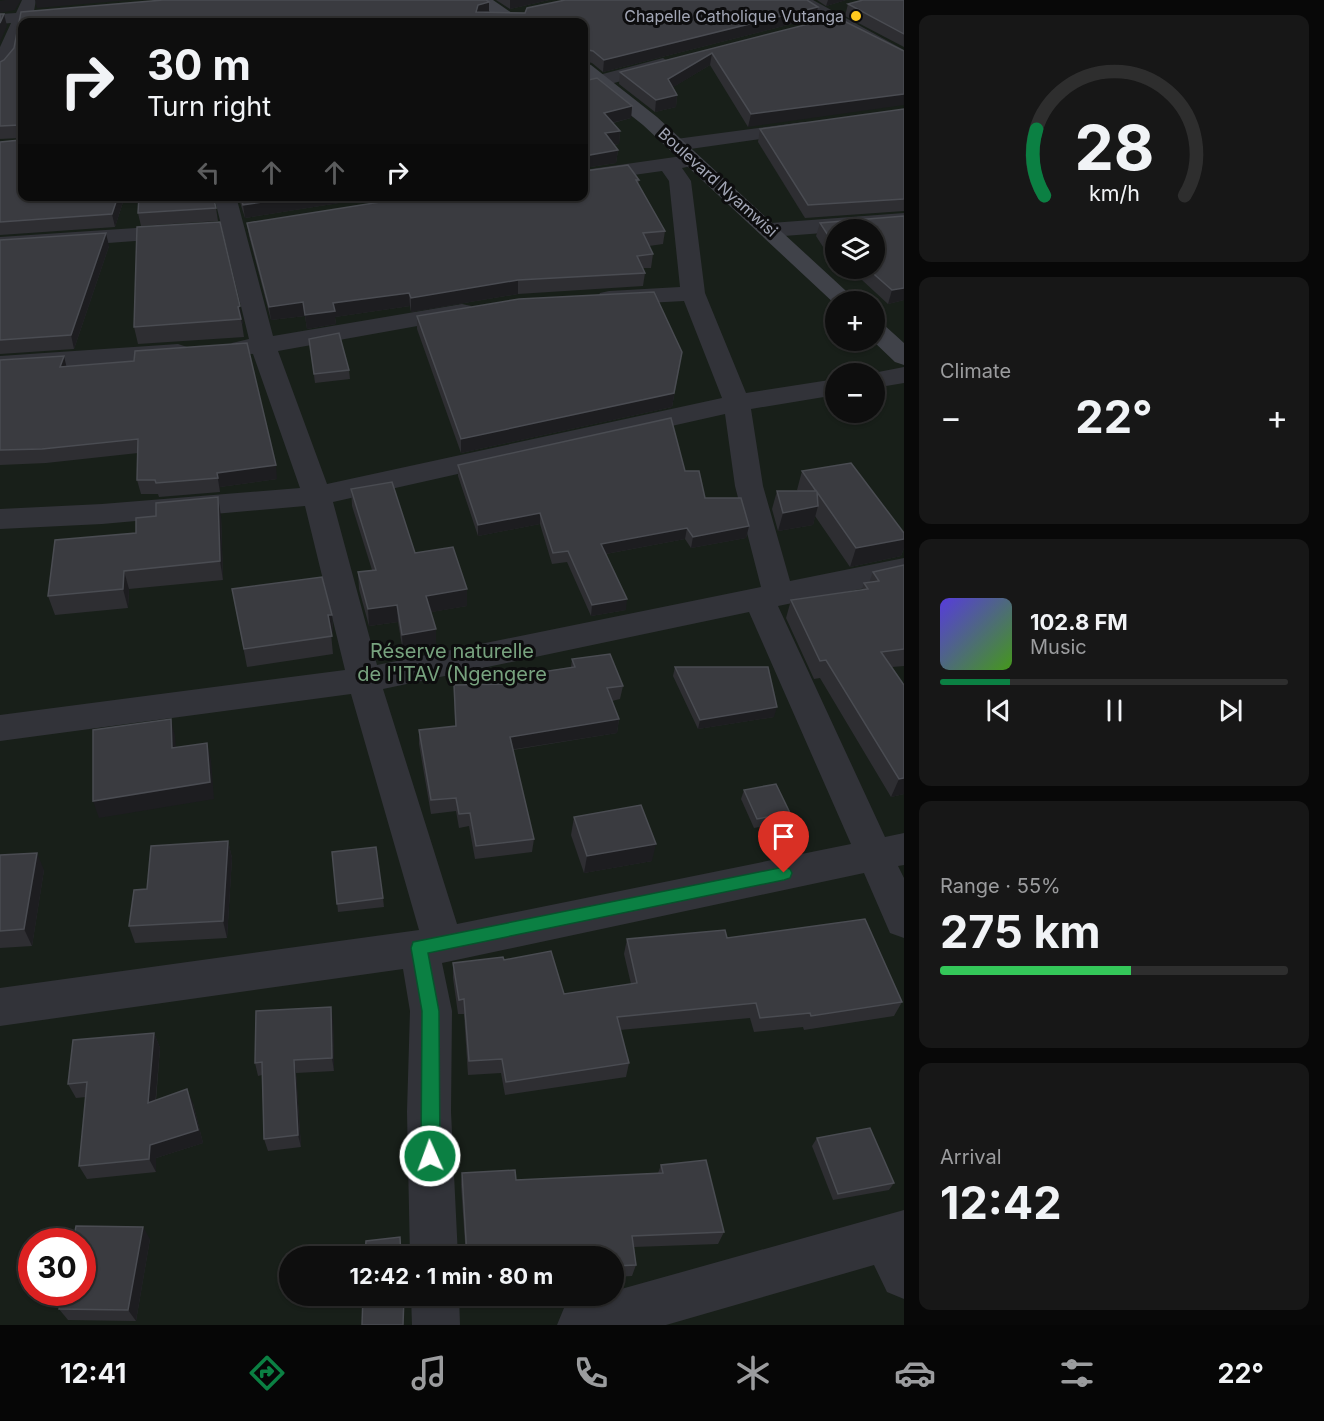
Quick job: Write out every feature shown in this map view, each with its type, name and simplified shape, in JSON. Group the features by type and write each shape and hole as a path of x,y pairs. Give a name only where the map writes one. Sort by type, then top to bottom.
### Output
{"main road":[{"path":"481,0 518,18"},
{"name":"Boulevard Nyamwisi","path":"593,83 771,230 835,291"},
{"path":"885,339 904,357"}],"street":[{"path":"21,18 30,0"},
{"path":"800,0 837,14 904,58"},
{"path":"21,18 79,13"},
{"path":"811,28 837,14"},
{"path":"0,19 18,18"},
{"path":"0,68 18,25"},
{"path":"593,83 680,60"},
{"path":"588,175 823,125"},
{"path":"679,156 693,292 737,403 769,596 890,852 904,921"},
{"path":"225,201 226,229 263,346 317,496 431,946 429,1113 434,1246"},
{"path":"771,230 904,220"},
{"path":"0,244 226,229"},
{"path":"586,299 693,292"},
{"path":"0,364 263,346 485,308"},
{"path":"885,378 904,375"},
{"path":"0,519 102,514 317,496 737,403 825,389"},
{"path":"0,728 364,680 904,569"},
{"path":"0,1007 431,946 890,852"},
{"path":"581,1325 898,1249"},
{"path":"435,1306 436,1325"}],"green space":[{"name":"Réserve naturelle de l'ITAV (Ngengere","path":"0,0 904,0 904,1325 0,1325"}],"building":[{"path":"163,0 486,0 489,2 478,5 476,12 525,13 527,8 565,0 807,0 818,7 604,60 588,50 588,18 20,18 21,12"},
{"path":"863,0 904,0 904,34 848,4"},
{"path":"836,17 904,51 904,94 751,114 712,53 668,79 677,95 656,100 620,72"},
{"path":"18,27 18,125 0,126 0,62 14,48"},
{"path":"597,78 632,106 604,113 620,131 605,133 618,150 588,155 588,80"},
{"path":"904,109 904,199 808,205 760,129"},
{"path":"18,140 18,201 116,201 112,214 0,222 0,142"},
{"path":"628,165 639,180 636,180 665,231 643,233 653,254 637,256 645,273 518,280 411,298 409,293 333,303 335,311 305,315 303,302 269,307 247,223 386,201 588,201 588,171"},
{"path":"139,201 214,201 216,208 138,213"},
{"path":"242,201 268,201 243,205"},
{"path":"904,216 904,288 892,290 880,279 885,279 885,219 868,219"},
{"path":"220,222 241,319 134,327 137,227"},
{"path":"106,233 71,335 0,340 0,240"},
{"path":"654,292 682,352 674,393 461,439 417,316 519,299"},
{"path":"339,333 349,370 314,374 309,339"},
{"path":"247,343 276,465 217,473 218,478 156,483 155,480 137,480 138,439 42,449 0,450 0,360 64,356 60,367 134,361 135,351"},
{"path":"671,418 685,471 699,471 705,498 741,498 749,526 693,537 687,528 601,544 627,599 592,605 568,551 553,553 540,513 478,525 458,465"},
{"path":"851,463 904,533 904,539 856,548 817,492 818,506 783,513 777,491 816,491 802,471"},
{"path":"392,482 415,553 453,547 467,589 426,596 436,629 402,635 397,605 368,609 358,572 376,570 351,489"},
{"path":"218,497 220,561 124,571 123,589 48,596 55,540 136,533 136,518 156,516 156,503"},
{"path":"904,565 904,649 881,652 904,685 904,778 899,779 826,660 820,661 791,600 868,589 864,583 879,581 873,572"},
{"path":"322,577 332,615 328,615 332,636 244,649 232,589"},
{"path":"610,654 623,686 607,688 619,719 510,737 534,839 476,846 470,813 459,814 456,798 431,800 419,730 456,726 454,685 517,684 515,676 575,667 572,659"},
{"path":"675,667 768,667 777,707 700,720"},
{"path":"171,719 172,748 207,743 210,782 93,801 93,730"},
{"path":"776,784 790,813 757,819 744,790"},
{"path":"641,805 656,844 587,856 574,817"},
{"path":"228,841 223,921 129,926 134,890 147,889 151,846"},
{"path":"376,847 383,898 337,904 332,852"},
{"path":"37,853 24,929 0,931 0,855"},
{"path":"865,919 902,1002 811,1016 810,1013 760,1018 756,1003 617,1017 629,1063 506,1082 502,1059 469,1061 464,999 459,1000 453,963 503,957 504,960 551,951 564,994 637,983 627,939 725,930 727,938"},
{"path":"331,1007 332,1058 294,1060 298,1135 264,1139 262,1062 255,1063 256,1011"},
{"path":"154,1033 148,1103 187,1089 198,1130 150,1145 149,1159 79,1166 87,1082 68,1084 73,1040"},
{"path":"870,1128 894,1183 838,1194 817,1138"},
{"path":"706,1160 724,1232 632,1236 636,1265 624,1266 624,1246 466,1246 462,1173 515,1170 516,1180 663,1173 661,1165"},
{"path":"76,1226 143,1227 128,1310 59,1309 60,1306 96,1306 96,1228 76,1228"},
{"path":"400,1237 400,1246 366,1246 366,1241"},
{"path":"363,1306 404,1306 403,1325 362,1325"}],"place":[{"name":"Chapelle Catholique Vutanga","path":"856,16"}],"route":[{"path":"430,1156 431,1011 419,948 784,873"}]}
